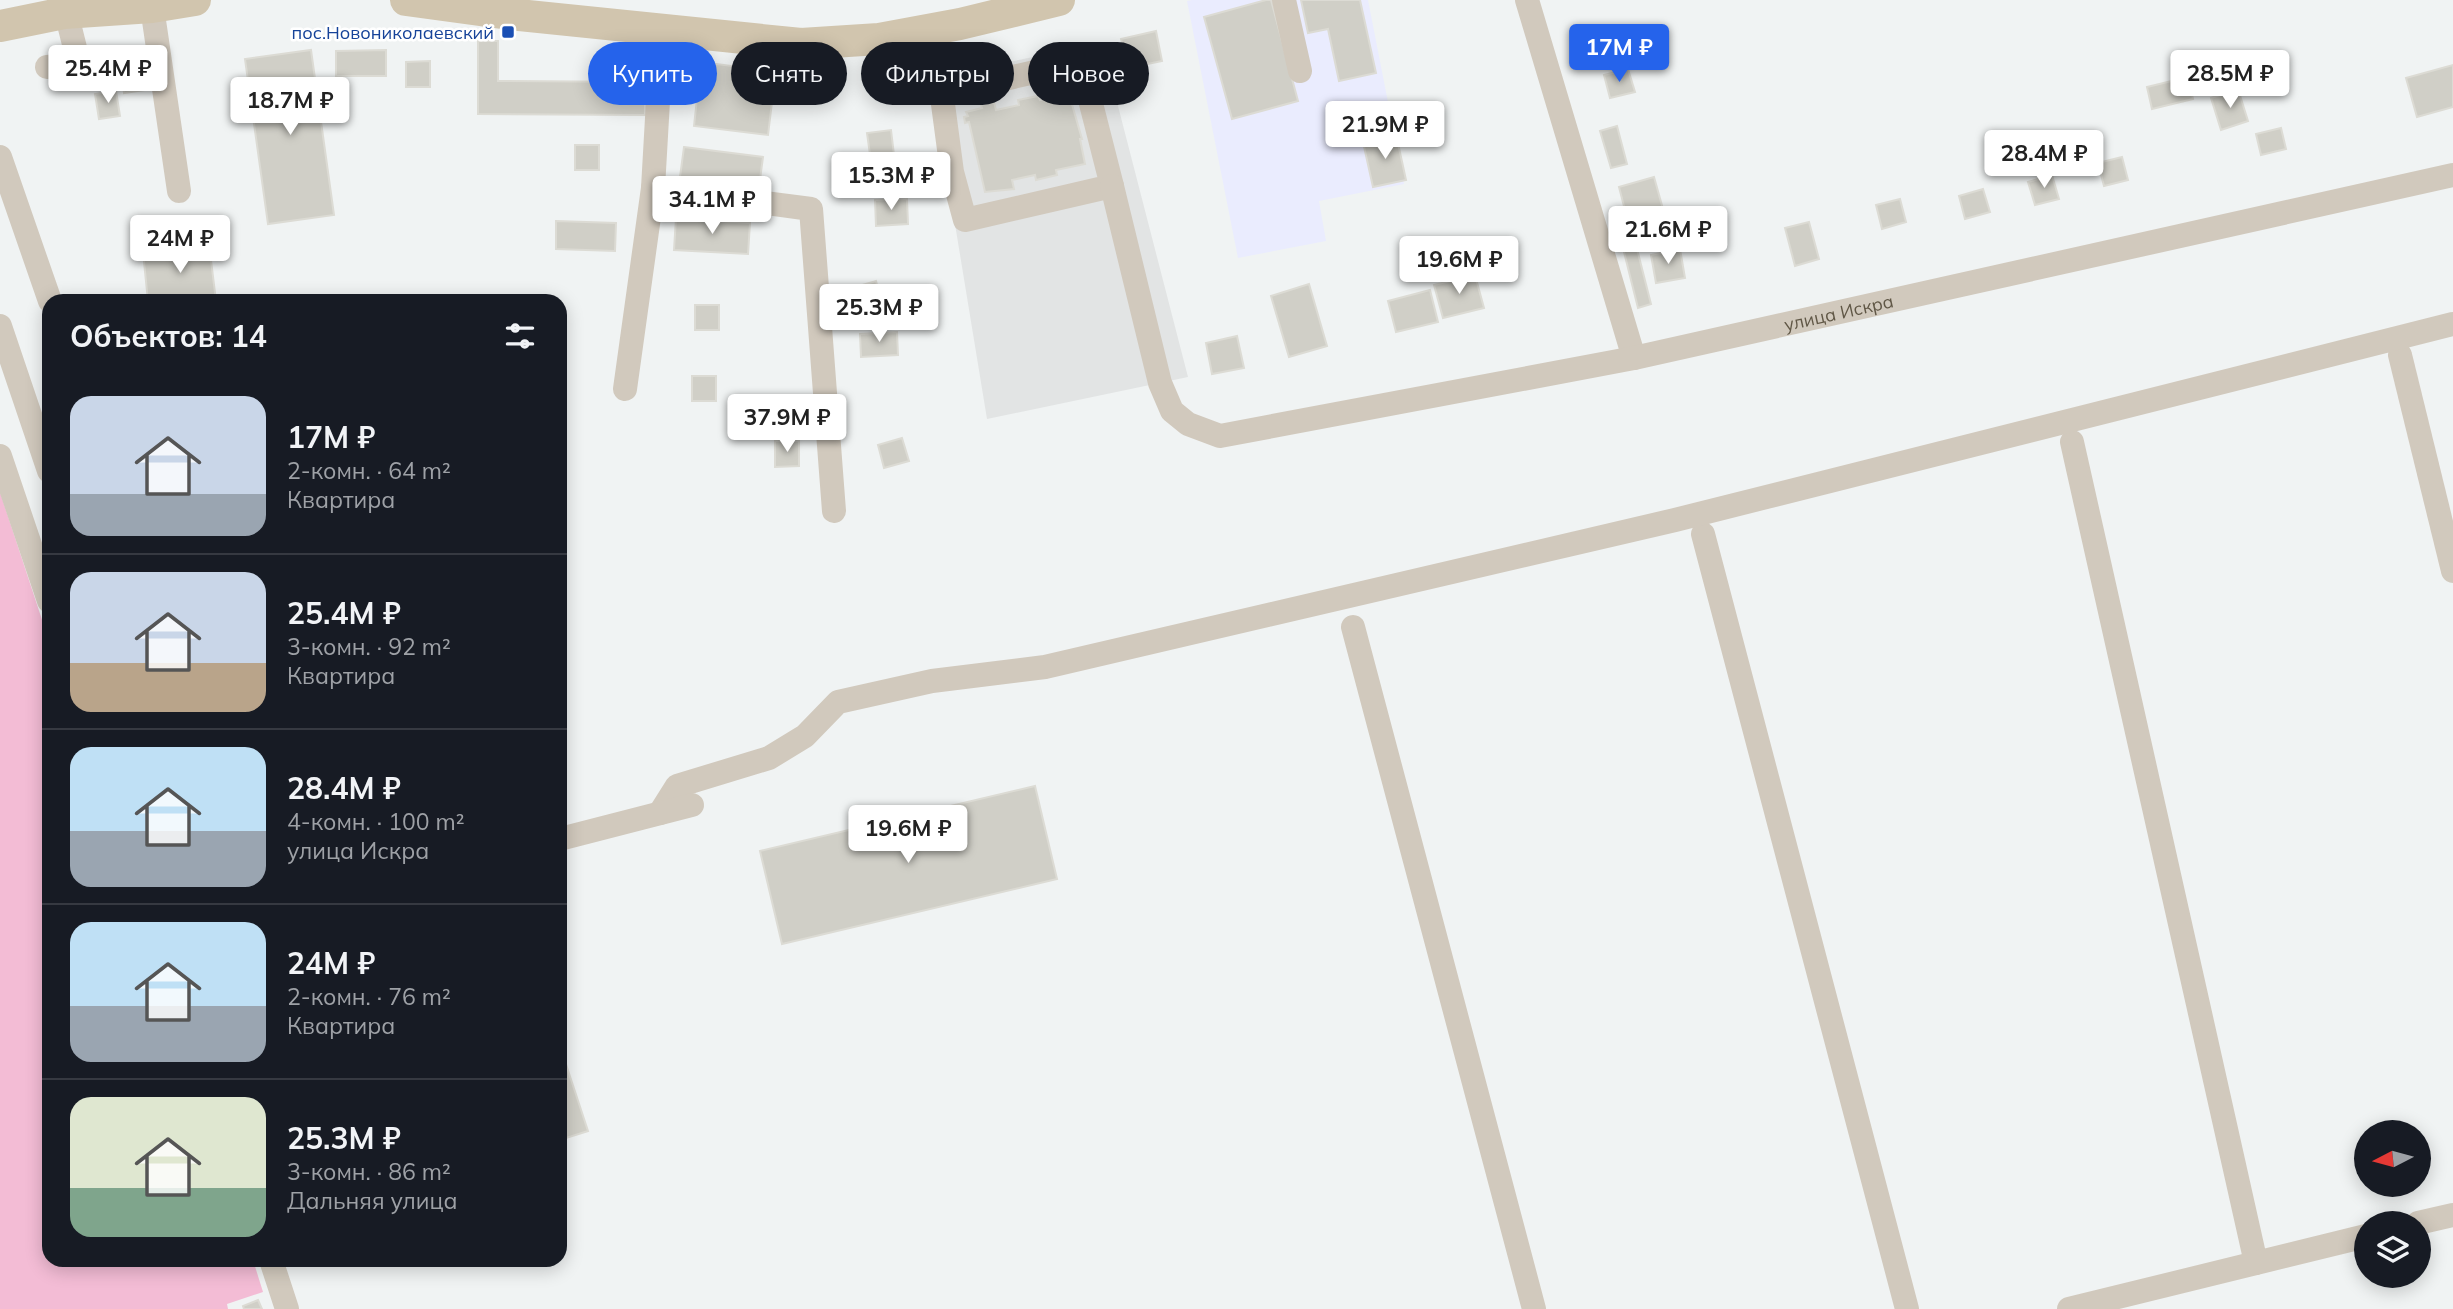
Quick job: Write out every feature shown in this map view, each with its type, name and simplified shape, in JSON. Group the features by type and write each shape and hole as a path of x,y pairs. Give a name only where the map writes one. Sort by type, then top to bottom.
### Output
{"main road":[{"path":"0,26 64,6 152,7 195,0"},
{"path":"406,0 509,15 802,44 879,39 933,29 1026,4 1059,0"}],"street":[{"path":"1284,0 1300,71"},
{"path":"1527,0 1634,358"},
{"path":"47,68 79,64 64,6"},
{"path":"152,7 179,191"},
{"path":"933,29 935,42"},
{"path":"625,389 653,188 662,31"},
{"path":"944,105 953,172 965,220 1112,187 1087,84 1078,73 1066,65 1014,77"},
{"path":"0,157 48,294"},
{"name":"улица Искра","path":"1112,187 1160,383 1172,411 1188,424 1220,436 1634,358 2453,175"},
{"path":"653,188 811,209 834,511"},
{"path":"660,813 677,786 769,758 805,736 838,702 932,681 1045,667 1635,530 2453,324"},
{"path":"0,326 42,450"},
{"path":"2400,355 2453,571"},
{"path":"2072,442 2256,1263"},
{"path":"0,456 42,580"},
{"path":"1703,534 1908,1309"},
{"path":"1353,627 1534,1309"},
{"path":"567,837 692,805"},
{"path":"2431,1220 2453,1215"},
{"path":"2069,1309 2354,1239"},
{"path":"273,1267 288,1309"}],"shaded area":[{"path":"1368,0 1404,184 1319,201 1326,241 1238,258 1187,1"},
{"path":"1028,58 1028,105 1118,105 1188,377 987,419 935,105 1014,105 1014,61"},
{"path":"0,492 42,620 42,1267 255,1267 263,1292 227,1304 228,1309 0,1309"}],"building":[{"path":"1271,0 1298,101 1232,119 1204,17"},
{"path":"1301,0 1360,0 1376,73 1339,81 1328,29 1308,33"},
{"path":"1156,31 1162,61 1149,64 1149,42 1122,42 1121,39"},
{"path":"478,41 498,41 498,81 588,82 588,105 645,105 645,115 478,114"},
{"path":"311,50 334,215 268,224 245,59"},
{"path":"386,50 386,76 336,76 336,51"},
{"path":"148,56 152,89 124,93 120,60"},
{"path":"430,61 430,87 406,87 406,62"},
{"path":"717,64 731,66 731,105 772,105 768,135 694,126 696,105 717,105"},
{"path":"2453,65 2453,107 2417,117 2406,78"},
{"path":"1628,69 1635,92 1610,98 1604,75"},
{"path":"2188,77 2193,99 2152,109 2147,87"},
{"path":"2238,89 2248,121 2221,130 2211,98"},
{"path":"116,91 120,116 99,119 95,94"},
{"path":"1028,98 1028,105 1072,105 1082,139 1085,164 1056,170 1057,175 1036,180 1035,175 1012,180 1014,189 985,192 969,122 965,123 964,117 968,116 966,112 982,108 981,105 995,105 996,110 1019,105 1018,100"},
{"path":"1617,126 1627,164 1611,168 1600,131"},
{"path":"2281,128 2286,149 2261,155 2256,134"},
{"path":"891,130 897,180 874,183 867,133"},
{"path":"1396,134 1406,180 1373,187 1363,142"},
{"path":"575,145 599,145 599,170 575,170"},
{"path":"684,147 763,157 759,187 680,177"},
{"path":"2122,157 2128,180 2104,186 2098,163"},
{"path":"2052,175 2059,199 2035,205 2028,182"},
{"path":"1654,177 1663,209 1627,218 1619,187"},
{"path":"1983,189 1990,212 1965,219 1959,196"},
{"path":"907,199 908,224 876,226 875,200"},
{"path":"1900,199 1906,222 1882,229 1876,205"},
{"path":"676,218 750,223 748,254 674,250"},
{"path":"556,221 616,223 615,251 556,249"},
{"path":"1809,222 1819,259 1795,266 1785,228"},
{"path":"209,244 215,294 147,294 143,252"},
{"path":"1636,245 1651,304 1638,308 1623,248"},
{"path":"1680,249 1685,278 1656,283 1651,255"},
{"path":"1475,275 1484,308 1443,318 1434,285"},
{"path":"876,281 882,304 858,311 852,288"},
{"path":"1309,284 1327,346 1289,357 1271,296"},
{"path":"1430,290 1438,322 1396,332 1388,301"},
{"path":"695,305 719,305 719,330 695,330"},
{"path":"897,332 898,355 861,357 860,334"},
{"path":"1237,336 1244,368 1212,374 1206,343"},
{"path":"692,376 716,376 716,401 692,401"},
{"path":"902,438 909,461 884,468 878,445"},
{"path":"775,441 799,441 799,466 775,467"},
{"path":"1035,786 1057,879 782,944 760,851"},
{"path":"567,1067 588,1131 567,1138"},
{"path":"258,1300 262,1309 244,1309 243,1306"}],"place":[{"name":"пос.Новониколаевский","path":"508,32"}]}
